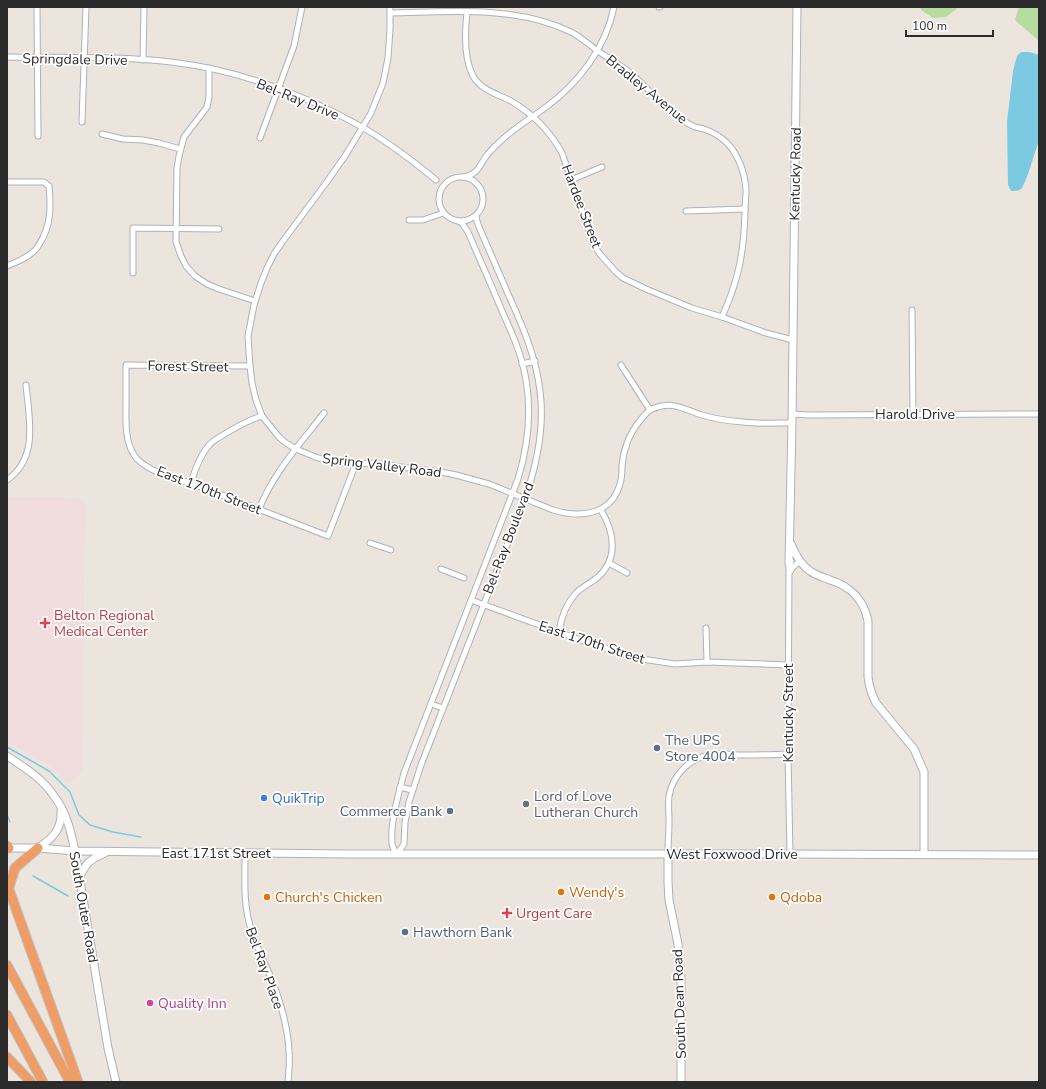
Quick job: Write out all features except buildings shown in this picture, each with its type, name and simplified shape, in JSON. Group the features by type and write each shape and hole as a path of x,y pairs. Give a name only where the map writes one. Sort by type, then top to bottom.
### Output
{"highway":[{"path":"38,848 15,868 8,886 78,1082"},
{"path":"7,965 70,1082"},
{"path":"7,1014 43,1082"},
{"path":"7,1057 31,1082"}],"street":[{"path":"37,7 38,136"},
{"path":"82,122 86,7"},
{"path":"143,60 144,7"},
{"path":"260,138 294,46 302,7"},
{"path":"439,193 436,180 440,181 463,177 477,171 486,156 506,135 559,96 577,78 588,66 597,50 609,26 614,7"},
{"name":"Kentucky Road","path":"793,340 797,7"},
{"name":"Bradley Avenue","path":"390,10 487,12 507,14 538,20 571,32 633,75 675,115 696,128 714,133 727,143 737,157 743,173 746,189 745,229 736,283 722,317"},
{"name":"Spring Valley Road","path":"390,10 390,45 386,70 378,98 363,127 326,183 282,241 274,254 255,301 248,336 252,383 262,416 279,437 286,443 306,454 324,460 441,472 489,484 562,513 581,514 601,510"},
{"name":"Hardee Street","path":"467,12 467,53 470,68 477,82 483,87 512,102 532,117 546,129 557,143 562,153 593,243 603,258 616,272 624,278 668,299 766,333 793,340"},
{"name":"Springdale Drive","path":"7,57 143,60"},
{"name":"Bel-Ray Drive","path":"143,60 171,62 209,68 242,76 305,99 331,110 363,127 409,158 436,180"},
{"path":"209,68 209,97 207,107 184,137 176,168 176,242 186,266 195,276 213,287 255,301"},
{"path":"102,134 123,139 143,140 159,143 180,150"},
{"path":"571,180 602,167"},
{"path":"458,221 468,221 476,216 483,205 483,199 477,178 477,171"},
{"path":"463,177 473,181 480,188"},
{"path":"409,220 423,220 443,213 438,202 439,193 441,188 448,180"},
{"path":"7,182 44,182 49,186 50,192 49,222 45,235 35,251 19,262 7,266"},
{"path":"686,212 745,209"},
{"name":"Bel-Ray Boulevard","path":"443,213 452,220 462,223 468,232 510,329 522,364 528,398 528,431 523,460 512,494 404,773 392,829 392,844 397,854 404,844 405,822 412,790 525,498 537,459 540,435 540,392 535,361 524,328 476,216"},
{"path":"133,274 133,228 219,229"},
{"path":"912,310 913,414"},
{"path":"789,564 793,340"},
{"path":"522,364 535,361"},
{"name":"Forest Street","path":"126,365 250,366"},
{"name":"East 170th Street","path":"126,365 127,436 133,453 138,460 158,472 191,483 328,536 356,463"},
{"path":"621,365 650,410"},
{"path":"7,480 13,476 20,467 26,457 30,443 26,385"},
{"path":"559,632 562,618 570,601 584,586 598,577 609,564 613,548 612,537 610,527 601,510 617,493 622,477 622,467 627,445 637,424 646,413 650,410 663,406 672,405 680,406 701,415 714,418 745,422 792,423"},
{"path":"259,509 268,489 278,473 324,413"},
{"name":"Harold Drive","path":"792,414 1039,414"},
{"path":"191,483 198,461 211,443 246,421 262,416"},
{"path":"790,540 798,558 811,572 820,577 842,584 850,589 863,606 868,621 868,678 872,695 876,703 914,748 924,772 924,854"},
{"path":"370,543 392,550"},
{"path":"789,564 794,558 798,558"},
{"path":"789,573 798,558"},
{"path":"609,564 627,573"},
{"name":"Kentucky Street","path":"789,564 788,754 790,854"},
{"path":"441,569 464,578"},
{"name":"East 170th Street","path":"471,600 602,647 642,659 675,664 707,662 788,665"},
{"path":"706,628 707,662"},
{"path":"431,704 443,708"},
{"path":"668,854 669,798 674,781 678,774 691,762 706,755 715,754 788,754"},
{"name":"South Outer Road","path":"7,756 44,784 61,807 69,828 108,1048 116,1082"},
{"path":"400,787 412,790"},
{"path":"38,848 48,842 57,831 62,819 61,807"},
{"name":"East 171st Street","path":"8,847 108,851 424,855"},
{"path":"79,878 85,866 94,857 108,851"},
{"name":"Bel Ray Place","path":"245,853 244,881 246,910 255,942 277,994 289,1051 288,1082"},
{"name":"South Dean Road","path":"668,854 669,900 676,932 680,967 681,1082"},
{"name":"West Foxwood Drive","path":"424,855 1039,855"}],"shaded area":[{"name":"Belton Regional Medical Center","path":"7,497 76,498 85,504 82,772 68,783 49,765 7,743"}],"green space":[{"path":"920,7 959,7 946,17 933,18 921,10"},
{"path":"1019,7 1039,7 1039,41 1015,20"}],"water":[{"path":"1021,52 1030,52 1039,55 1039,141 1023,186 1019,190 1011,191 1008,185 1007,122 1013,71 1017,56"}],"waterway":[{"path":"7,747 49,771 70,792 79,815 90,825 113,832 141,837"},
{"path":"7,815 10,822"},
{"path":"33,876 68,896"}],"place":[{"name":"Belton Regional Medical Center","path":"45,623"},
{"name":"The UPS Store 4004","path":"657,748"},
{"name":"QuikTrip","path":"264,798"},
{"name":"Lord of Love Lutheran Church","path":"526,804"},
{"name":"Commerce Bank","path":"450,811"},
{"name":"Wendy's","path":"561,892"},
{"name":"Church's Chicken","path":"267,897"},
{"name":"Qdoba","path":"772,897"},
{"name":"Urgent Care","path":"507,913"},
{"name":"Hawthorn Bank","path":"405,932"},
{"name":"Quality Inn","path":"150,1003"}]}
